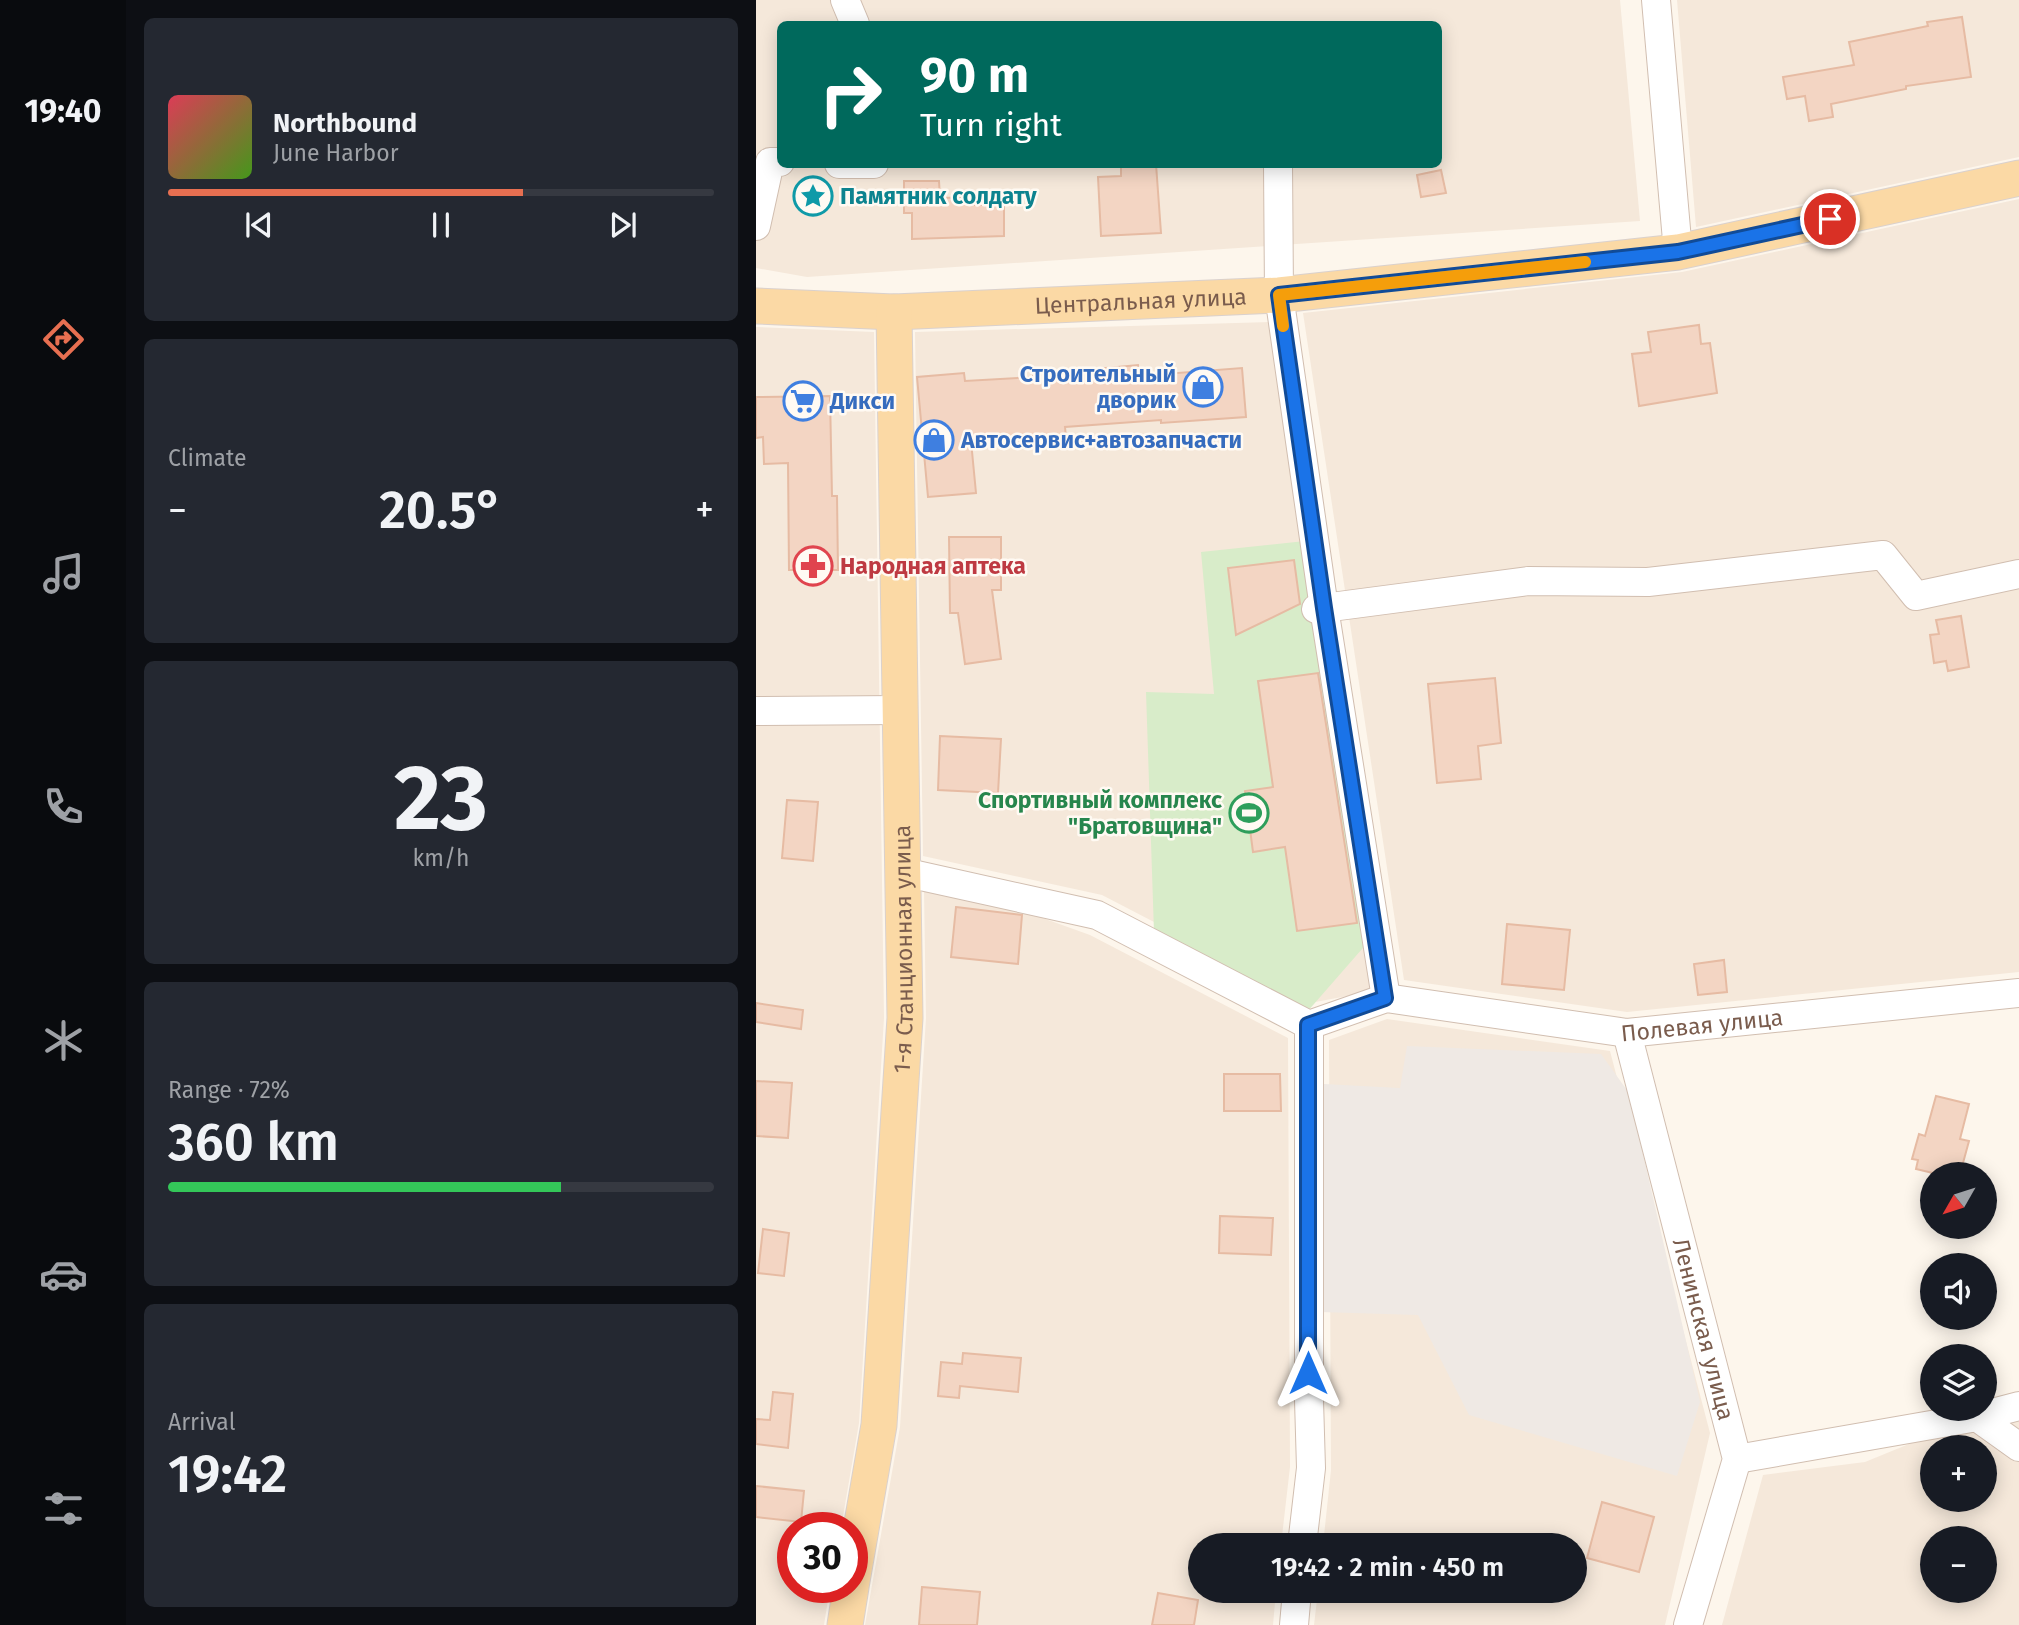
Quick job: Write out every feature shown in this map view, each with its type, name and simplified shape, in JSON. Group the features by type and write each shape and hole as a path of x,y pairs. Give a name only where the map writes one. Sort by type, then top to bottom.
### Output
{"main road":[{"name":"Центральная улица","path":"756,306 894,312 1279,295 1678,252 2019,178"},
{"name":"1-я Станционная улица","path":"864,1512 879,1426 905,1018 894,312"},
{"path":"845,1625 848,1603"}],"street":[{"path":"845,0 855,21"},
{"path":"1656,0 1678,252"},
{"path":"756,226 771,162 777,162"},
{"path":"903,872 1097,915 1308,1025 1385,998 1320,609 1279,295 1278,168"},
{"path":"1320,609 1528,581 1647,582 1883,555 1916,596 2019,574"},
{"path":"756,711 900,710"},
{"name":"Полевая улица","path":"1385,998 1627,1033 2019,993"},
{"path":"1303,1533 1311,1468 1308,1400 1308,1025"},
{"name":"Ленинская улица","path":"1627,1033 1737,1459"},
{"path":"1997,1412 2019,1406"},
{"path":"1689,1625 1737,1459 1954,1421"},
{"path":"1983,1421 2019,1447"},
{"path":"1294,1625 1296,1603"}],"shaded area":[{"path":"756,0 1620,0 1640,221 807,277 756,268"},
{"path":"1677,0 2019,0 2019,157 1696,227"},
{"path":"2019,199 2019,972 1627,1012 1404,980 1303,313 1682,272"},
{"path":"1271,322 1374,991 1310,1003 1102,895 923,856 915,332"},
{"path":"756,327 874,332 884,1018 859,1423 844,1512 777,1512 777,1603 827,1603 824,1625 756,1625"},
{"path":"924,891 1023,911 1090,935 1288,1038 1290,1467 1282,1533 1188,1533 1188,1603 1275,1603 1273,1625 865,1625 900,1427 926,1018"},
{"path":"1387,1019 1610,1051 1710,1433 1665,1625 1314,1625 1317,1603 1587,1603 1587,1533 1324,1533 1331,1470 1329,1040"},
{"path":"1407,1046 1601,1054 1629,1093 1700,1402 1677,1476 1469,1415 1418,1315 1320,1312 1324,1084 1400,1088"},
{"path":"2019,1399 2019,1625 1722,1625 1763,1475 1865,1462 1920,1440 1920,1512 1997,1512 1997,1435 1931,1435 1965,1421 1997,1421 1997,1408"}],"green space":[{"name":"Спортивный комплекс \"Братовщина\"","path":"1305,541 1369,941 1307,1012 1154,932 1146,692 1214,694 1201,552"}],"building":[{"path":"1962,17 1971,77 1906,86 1906,89 1831,104 1833,117 1809,121 1805,96 1787,99 1783,77 1854,65 1849,42 1928,26 1927,22"},
{"path":"1121,168 1156,168 1161,233 1101,236 1098,177 1121,176"},
{"path":"1441,170 1446,193 1421,197 1417,175"},
{"path":"904,181 939,181 940,198 973,197 975,205 1004,205 1004,236 912,239 912,213 904,213"},
{"path":"1699,325 1701,344 1710,343 1717,393 1639,406 1632,354 1651,352 1648,332"},
{"path":"1138,365 1139,376 1242,368 1246,417 1065,427 1066,437 971,441 976,493 928,497 917,377 964,373 965,381 1033,377"},
{"path":"830,396 832,496 837,496 838,570 789,570 788,463 764,464 763,437 756,438 756,397"},
{"path":"949,537 1001,537 1001,590 992,590 1001,659 965,664 958,613 950,613"},
{"path":"1294,560 1300,604 1236,635 1228,568"},
{"path":"1961,616 1969,667 1948,671 1946,661 1934,663 1930,635 1939,634 1936,620"},
{"path":"1318,673 1357,923 1297,931 1285,847 1253,852 1245,791 1273,787 1258,681"},
{"path":"1495,678 1501,743 1478,746 1481,779 1437,783 1428,684"},
{"path":"940,736 1001,739 998,793 938,790"},
{"path":"787,800 818,802 813,861 782,858"},
{"path":"956,907 1022,915 1018,964 951,957"},
{"path":"1507,924 1570,930 1564,990 1502,984"},
{"path":"1724,960 1727,992 1698,995 1694,964"},
{"path":"756,1003 803,1010 801,1029 756,1022"},
{"path":"1224,1074 1280,1074 1281,1111 1224,1111"},
{"path":"756,1081 792,1083 788,1138 756,1136"},
{"path":"1936,1096 1969,1104 1960,1139 1969,1141 1963,1162 1920,1162 1920,1170 1916,1169 1918,1160 1912,1159 1919,1134 1925,1136"},
{"path":"1220,1216 1273,1218 1271,1255 1219,1253"},
{"path":"763,1229 789,1233 784,1276 758,1273"},
{"path":"963,1353 1021,1358 1018,1392 960,1386 959,1398 938,1396 941,1362 962,1364"},
{"path":"773,1392 793,1394 788,1448 756,1444 756,1419 770,1420"},
{"path":"756,1486 804,1491 802,1512 777,1512 777,1519 756,1517"},
{"path":"1602,1502 1654,1517 1639,1572 1587,1558"},
{"path":"922,1587 980,1592 977,1625 919,1625"},
{"path":"1158,1593 1188,1598 1188,1603 1198,1603 1194,1625 1152,1625"}],"slow traffic":[{"path":"1283,326 1279,295 1585,262"}],"place":[{"name":"Памятник солдату","path":"813,196"},
{"name":"Строительный дворик","path":"1203,387"},
{"name":"Дикси","path":"803,401"},
{"name":"Автосервис+автозапчасти","path":"934,440"},
{"name":"Народная аптека","path":"813,566"},
{"name":"Спортивный комплекс \"Братовщина\"","path":"1249,813"}],"route":[{"path":"1308,1373 1308,1025 1385,998 1324,608 1279,295 1678,252 1830,219"}]}
